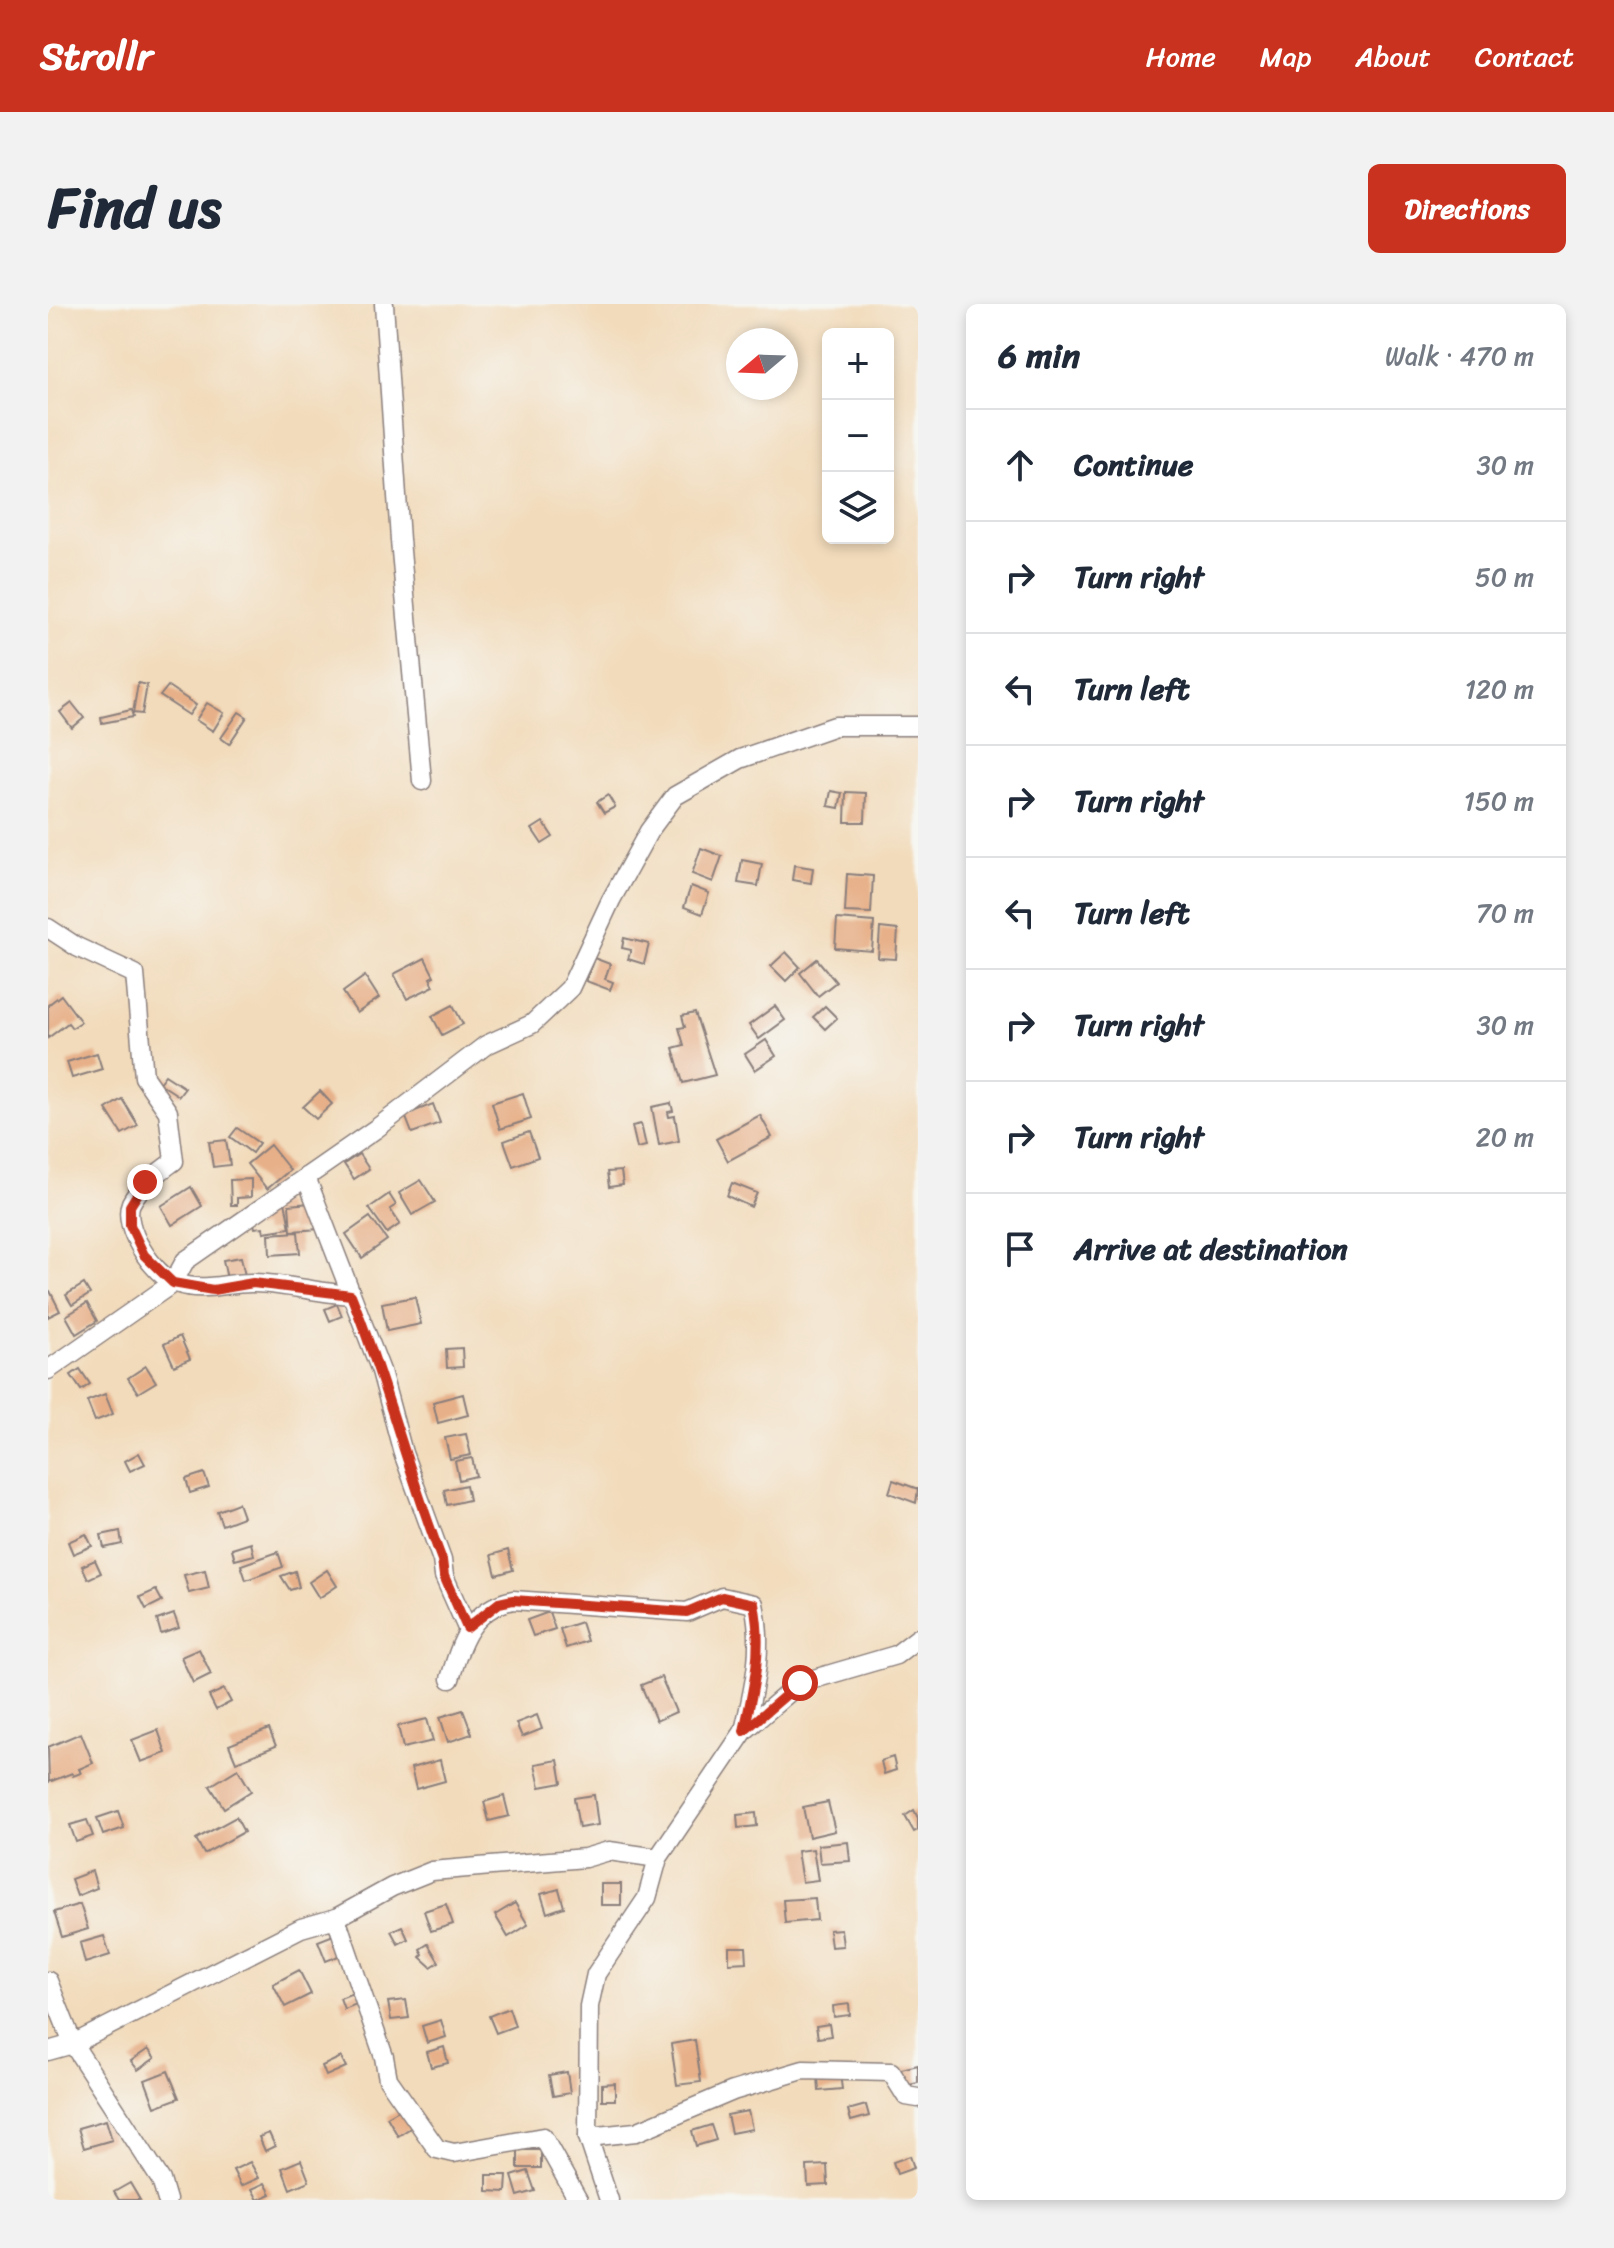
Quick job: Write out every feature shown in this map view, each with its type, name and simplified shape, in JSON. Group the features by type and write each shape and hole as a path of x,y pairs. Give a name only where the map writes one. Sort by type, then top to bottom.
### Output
{"street":[{"path":"384,304 400,540 422,781"},
{"path":"48,1370 173,1283 185,1261 377,1128 486,1045 532,1024 570,988 611,900 649,831 675,796 740,759 835,726 918,726"},
{"path":"48,928 77,947 135,974 144,1077 168,1112 174,1161 145,1182 130,1206 130,1225 144,1255 173,1283 213,1290 253,1283 351,1295"},
{"path":"306,1177 381,1371 403,1453 442,1560 444,1576 467,1628"},
{"path":"450,1679 467,1628 499,1603 513,1600 687,1612 722,1597 754,1604 760,1631 757,1670 744,1731"},
{"path":"609,2200 588,2137 589,2006 596,1974 647,1898 658,1858 744,1731 800,1683 896,1655 918,1638"},
{"path":"48,2051 73,2044 301,1928 336,1918 392,1887 432,1871 585,1858 609,1851 658,1858"},
{"path":"336,1918 384,2057 388,2079 437,2149 454,2153 543,2137 578,2200"},
{"path":"48,1981 73,2044 161,2180 167,2200"},
{"path":"588,2137 636,2132 733,2091 803,2070 891,2072 906,2096 918,2098"}],"building":[{"path":"138,683 147,685 142,714 133,713"},
{"path":"168,686 196,705 189,715 160,696"},
{"path":"72,703 84,718 72,728 60,712"},
{"path":"207,703 224,713 213,731 196,720"},
{"path":"131,710 133,717 102,723 101,717"},
{"path":"239,712 247,717 229,744 221,738"},
{"path":"831,791 842,793 839,808 828,806"},
{"path":"846,792 866,793 865,822 845,822"},
{"path":"608,795 615,807 604,813 597,802"},
{"path":"543,822 553,837 542,844 532,829"},
{"path":"701,848 722,856 713,882 692,874"},
{"path":"742,860 762,864 758,886 738,883"},
{"path":"794,865 813,868 811,883 792,880"},
{"path":"847,874 873,876 871,913 845,912"},
{"path":"691,886 709,893 702,914 684,907"},
{"path":"837,919 874,922 872,951 835,948"},
{"path":"880,928 898,930 896,959 878,958"},
{"path":"624,938 649,944 644,964 628,959 631,950 622,948"},
{"path":"786,952 800,967 786,981 771,966"},
{"path":"425,958 434,976 430,978 434,986 407,999 394,974"},
{"path":"594,958 610,964 605,979 613,982 610,990 586,981"},
{"path":"817,959 836,982 818,996 800,973"},
{"path":"365,976 379,998 357,1013 343,992"},
{"path":"61,995 81,1022 72,1028 68,1023 48,1038 48,1005"},
{"path":"453,1005 463,1024 442,1035 432,1016"},
{"path":"775,1006 785,1020 759,1039 749,1025"},
{"path":"825,1006 837,1018 825,1029 813,1017"},
{"path":"695,1013 715,1075 683,1083 673,1048 684,1045 679,1028 685,1027 682,1016"},
{"path":"766,1040 776,1056 755,1070 745,1054"},
{"path":"97,1053 102,1069 72,1078 67,1062"},
{"path":"165,1075 185,1088 179,1096 159,1083"},
{"path":"320,1091 332,1104 316,1119 303,1107"},
{"path":"523,1093 531,1119 500,1129 492,1103"},
{"path":"122,1099 138,1125 122,1134 106,1109"},
{"path":"671,1103 673,1111 668,1112 669,1117 675,1116 679,1141 659,1145 652,1107"},
{"path":"433,1104 440,1123 412,1133 405,1115"},
{"path":"760,1115 772,1137 728,1161 716,1139"},
{"path":"641,1124 646,1146 637,1148 632,1126"},
{"path":"237,1128 259,1143 252,1153 230,1137"},
{"path":"529,1132 538,1157 513,1166 504,1141"},
{"path":"226,1140 230,1165 213,1167 209,1142"},
{"path":"270,1145 290,1170 267,1189 247,1164"},
{"path":"359,1154 369,1169 354,1179 344,1164"},
{"path":"621,1171 623,1185 609,1187 607,1172"},
{"path":"251,1179 251,1197 237,1198 237,1205 231,1205 230,1180"},
{"path":"421,1180 435,1202 412,1215 399,1193"},
{"path":"732,1183 757,1193 751,1207 727,1196"},
{"path":"191,1187 202,1206 172,1225 161,1206"},
{"path":"389,1194 396,1205 390,1209 400,1224 387,1233 369,1208"},
{"path":"285,1202 290,1228 264,1232 263,1227 255,1228 253,1220"},
{"path":"310,1203 320,1229 291,1231 289,1205"},
{"path":"370,1217 387,1240 362,1258 346,1234"},
{"path":"298,1232 300,1253 270,1255 269,1234"},
{"path":"241,1257 245,1276 227,1279 223,1260"},
{"path":"84,1284 90,1294 72,1305 66,1295"},
{"path":"48,1292 60,1311 48,1317"},
{"path":"415,1297 421,1324 387,1331 382,1303"},
{"path":"87,1303 97,1321 76,1334 66,1316"},
{"path":"337,1304 342,1316 330,1321 325,1309"},
{"path":"180,1336 190,1359 174,1366 164,1344"},
{"path":"462,1348 463,1367 447,1368 446,1349"},
{"path":"146,1366 156,1382 138,1393 128,1378"},
{"path":"80,1369 90,1384 81,1390 71,1375"},
{"path":"105,1394 113,1414 95,1421 87,1401"},
{"path":"463,1394 468,1415 438,1423 433,1402"},
{"path":"466,1434 471,1455 450,1459 445,1438"},
{"path":"139,1453 145,1464 130,1471 125,1461"},
{"path":"472,1458 476,1476 459,1480 455,1461"},
{"path":"204,1473 209,1487 190,1493 186,1479"},
{"path":"893,1480 918,1489 916,1503 889,1493"},
{"path":"466,1485 469,1500 447,1505 444,1490"},
{"path":"238,1503 243,1517 222,1525 217,1511"},
{"path":"120,1531 122,1544 104,1548 101,1535"},
{"path":"86,1534 92,1546 73,1554 68,1542"},
{"path":"251,1543 254,1555 235,1560 232,1549"},
{"path":"508,1550 513,1570 496,1575 491,1555"},
{"path":"278,1552 283,1567 246,1580 241,1565"},
{"path":"95,1560 101,1573 88,1579 82,1566"},
{"path":"205,1570 209,1588 189,1593 184,1575"},
{"path":"327,1570 337,1586 319,1598 309,1582"},
{"path":"295,1571 299,1587 290,1590 281,1576"},
{"path":"156,1590 162,1601 146,1609 140,1597"},
{"path":"549,1612 555,1629 533,1636 527,1620"},
{"path":"174,1614 179,1628 161,1634 157,1620"},
{"path":"581,1622 587,1641 566,1648 560,1629"},
{"path":"199,1649 211,1674 193,1683 181,1657"},
{"path":"661,1677 676,1712 656,1721 641,1685"},
{"path":"224,1689 231,1702 216,1710 209,1696"},
{"path":"463,1710 472,1734 448,1742 440,1717"},
{"path":"537,1715 542,1729 522,1737 516,1723"},
{"path":"427,1719 433,1741 403,1748 398,1726"},
{"path":"269,1729 276,1746 236,1762 229,1745"},
{"path":"158,1730 166,1753 141,1762 132,1740"},
{"path":"81,1733 93,1763 79,1769 81,1773 73,1776 72,1773 49,1782 48,1747"},
{"path":"893,1757 896,1770 884,1774 881,1761"},
{"path":"440,1760 445,1781 416,1789 411,1768"},
{"path":"558,1760 562,1783 540,1787 535,1764"},
{"path":"238,1769 251,1791 224,1808 210,1786"},
{"path":"594,1795 598,1825 579,1828 574,1798"},
{"path":"504,1796 509,1816 489,1821 484,1802"},
{"path":"828,1802 835,1831 809,1837 803,1807"},
{"path":"914,1810 918,1830 914,1832 905,1816"},
{"path":"118,1811 124,1828 103,1835 97,1818"},
{"path":"756,1813 757,1826 738,1828 737,1815"},
{"path":"236,1817 244,1832 204,1854 196,1839"},
{"path":"87,1820 93,1836 76,1842 70,1825"},
{"path":"848,1842 850,1861 820,1863 818,1845"},
{"path":"813,1849 818,1880 802,1882 797,1851"},
{"path":"92,1871 97,1888 77,1896 71,1879"},
{"path":"601,1884 621,1884 621,1905 601,1905"},
{"path":"559,1889 564,1907 547,1913 541,1894"},
{"path":"815,1898 817,1920 785,1923 783,1900"},
{"path":"515,1903 528,1925 508,1937 495,1915"},
{"path":"80,1904 88,1929 62,1937 54,1912"},
{"path":"446,1904 453,1924 431,1931 424,1911"},
{"path":"402,1926 408,1939 398,1944 391,1931"},
{"path":"841,1929 843,1946 831,1947 829,1930"},
{"path":"336,1934 344,1954 326,1961 318,1941"},
{"path":"104,1936 110,1955 85,1963 80,1943"},
{"path":"428,1944 439,1962 431,1967 420,1957 423,1954 420,1949"},
{"path":"729,1947 746,1947 747,1962 729,1963"},
{"path":"299,1970 311,1994 285,2007 273,1984"},
{"path":"358,1991 362,2002 344,2009 340,1998"},
{"path":"406,2000 409,2018 391,2020 388,2002"},
{"path":"849,2004 850,2015 834,2017 833,2006"},
{"path":"509,2008 515,2026 496,2033 489,2016"},
{"path":"441,2020 446,2037 427,2043 422,2026"},
{"path":"829,2024 831,2036 818,2038 816,2026"},
{"path":"695,2040 701,2082 677,2085 671,2044"},
{"path":"444,2047 448,2063 431,2067 427,2052"},
{"path":"148,2049 155,2058 138,2070 131,2061"},
{"path":"341,2057 346,2067 326,2076 322,2066"},
{"path":"918,2065 918,2083 904,2086 901,2069"},
{"path":"168,2071 179,2098 155,2107 145,2080"},
{"path":"567,2072 570,2093 553,2096 549,2075"},
{"path":"840,2074 842,2089 819,2091 818,2076"},
{"path":"615,2083 615,2100 602,2100 602,2084"},
{"path":"866,2105 869,2116 851,2121 848,2110"},
{"path":"404,2107 415,2125 398,2136 387,2117"},
{"path":"748,2111 752,2129 731,2133 727,2115"},
{"path":"106,2120 112,2140 84,2148 78,2128"},
{"path":"711,2125 716,2140 696,2146 692,2131"},
{"path":"269,2133 275,2146 265,2151 259,2137"},
{"path":"518,2150 541,2150 541,2168 518,2168"},
{"path":"910,2156 914,2168 897,2174 893,2162"},
{"path":"301,2160 309,2181 290,2189 282,2168"},
{"path":"250,2162 259,2178 241,2186 233,2170"},
{"path":"827,2165 828,2185 808,2186 807,2166"},
{"path":"528,2171 535,2191 518,2196 512,2176"},
{"path":"487,2175 507,2175 506,2192 487,2191"},
{"path":"130,2183 140,2200 119,2200 114,2192"},
{"path":"265,2183 271,2194 258,2200 252,2189"}],"route":[{"path":"145,1182 130,1206 130,1225 144,1255 173,1283 213,1290 253,1283 351,1295 381,1371 403,1453 442,1560 444,1576 461,1608 467,1628 499,1603 513,1600 687,1612 722,1597 754,1604 760,1631 757,1670 744,1731 800,1683"}]}
